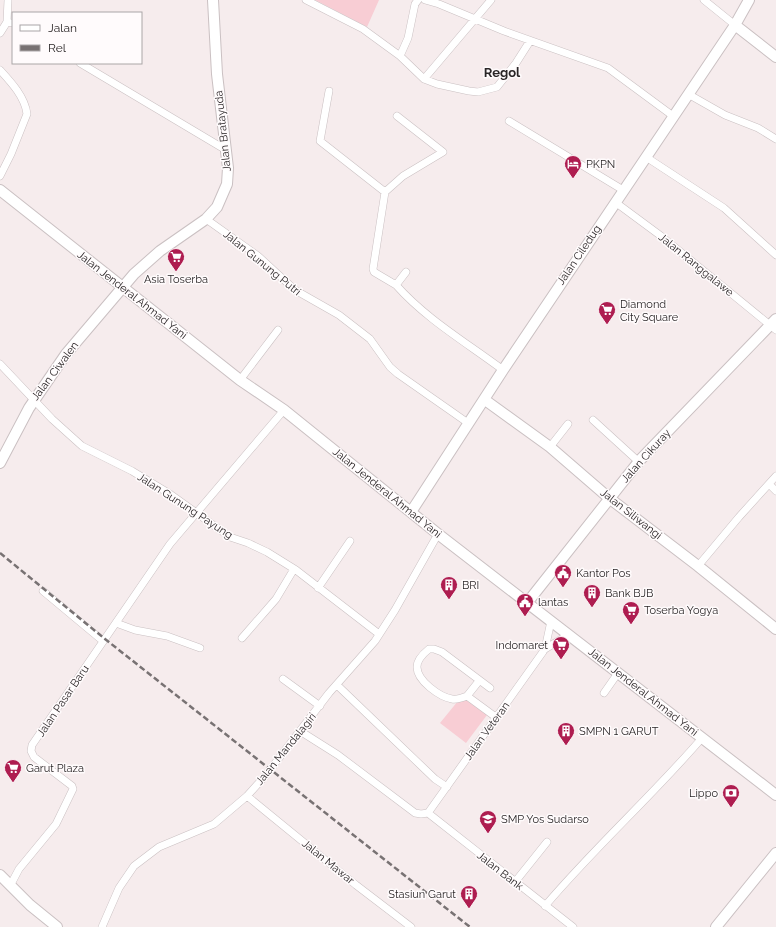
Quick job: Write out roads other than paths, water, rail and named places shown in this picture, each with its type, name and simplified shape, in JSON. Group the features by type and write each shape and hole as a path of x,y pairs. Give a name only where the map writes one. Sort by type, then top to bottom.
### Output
{"street":[{"path":"0,33 10,23 8,0"},
{"name":"Jalan Bratayuda","path":"123,288 160,250 206,219 217,206 227,184 226,150 217,74 213,0"},
{"path":"306,0 364,29 400,56 424,79 437,84 469,91 478,92 492,89 502,81 530,41"},
{"path":"400,56 408,38 415,4 418,0"},
{"path":"425,0 441,2 530,41 608,68 673,116"},
{"path":"424,79 491,0"},
{"path":"704,0 776,56"},
{"name":"Jalan Ciledug","path":"411,512 468,423 485,400 503,370 735,25 749,0"},
{"path":"82,64 226,150"},
{"path":"0,70 16,88 27,114 12,154 0,176"},
{"path":"329,91 320,141 385,192"},
{"path":"688,94 725,115 758,128 776,139"},
{"path":"397,116 443,152 403,176 385,192 373,269 374,272 396,285 426,313 503,370"},
{"path":"509,121 623,190"},
{"path":"646,157 724,208 776,255"},
{"name":"Jalan Jenderal Ahmad Yani","path":"1,192 240,380 284,410 438,534 776,795"},
{"name":"Jalan Ranggalawe","path":"615,202 661,236 774,325"},
{"name":"Jalan Gunung Putri","path":"206,219 258,256 295,290 339,314 370,339 390,367 398,374 468,423"},
{"path":"396,285 406,272"},
{"name":"Jalan Ciwalen","path":"0,463 20,423 66,354 123,288"},
{"name":"Jalan Cikuray","path":"527,603 639,462 774,325"},
{"path":"240,380 278,330"},
{"name":"Jalan Gunung Payung","path":"0,364 64,431 82,446 132,471 230,537 248,543 267,552 294,569 379,634"},
{"name":"Jalan Siliwangi","path":"485,400 550,447 609,498 698,566 776,629"},
{"path":"43,591 101,644 161,557 196,513 284,410"},
{"path":"593,420 639,462"},
{"path":"550,447 568,424"},
{"path":"698,566 776,476"},
{"path":"769,484 776,491"},
{"name":"Jalan Mandalagiri","path":"102,927 119,888 134,866 159,847 214,824 247,796 379,634 438,534"},
{"path":"318,588 350,541"},
{"path":"242,638 276,599 294,569"},
{"name":"Jalan Veteran","path":"428,813 545,649 551,621"},
{"path":"116,623 135,630 167,636 200,648"},
{"name":"Jalan Veteran","path":"545,649 568,635"},
{"name":"Jalan Pasar Baru","path":"10,886 19,869 56,824 73,789 72,786 34,757 32,745 101,644"},
{"path":"478,680 467,696 454,700 446,697 425,683 420,678 417,668 423,654 431,648 442,652 490,688"},
{"path":"604,693 618,673"},
{"path":"283,679 320,706"},
{"path":"337,685 435,779 447,786"},
{"path":"467,696 496,718"},
{"path":"300,731 338,755 415,813 428,813"},
{"path":"545,906 564,883 647,800 702,738"},
{"name":"Jalan Mawar","path":"247,796 356,885 411,927"},
{"name":"Jalan Bank","path":"428,813 573,927"},
{"path":"515,882 546,842"},
{"path":"716,927 776,853"},
{"path":"0,875 30,905 54,925"}],"railway":[{"path":"0,553 105,639 470,927"}],"place":[{"name":"PKPN","path":"573,179"},
{"name":"Asia Toserba","path":"176,272"},
{"name":"Diamond City Square","path":"607,325"},
{"name":"Kantor Pos","path":"563,588"},
{"name":"BRI","path":"449,600"},
{"name":"Bank BJB","path":"592,608"},
{"name":"lantas","path":"525,617"},
{"name":"Toserba Yogya","path":"631,625"},
{"name":"Indomaret","path":"561,660"},
{"name":"SMPN 1 GARUT","path":"566,746"},
{"name":"Garut Plaza","path":"13,783"},
{"name":"Lippo","path":"731,808"},
{"name":"SMP Yos Sudarso","path":"488,834"},
{"name":"Stasiun Garut","path":"469,909"}],"district":[{"name":"Regol","path":"502,72"}]}
